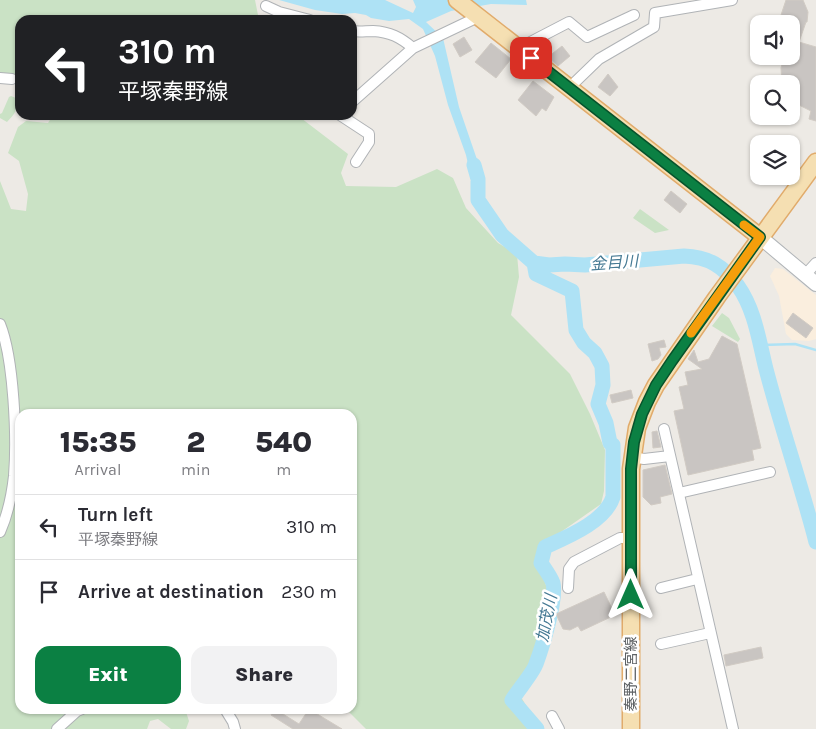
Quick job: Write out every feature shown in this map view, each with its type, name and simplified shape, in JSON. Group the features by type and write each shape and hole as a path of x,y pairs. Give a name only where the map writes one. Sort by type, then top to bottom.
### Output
{"main road":[{"path":"457,0 760,237"},
{"name":"秦野二宮線","path":"631,729 630,538 632,457 637,428 647,402 672,361 716,297 816,162"}],"street":[{"path":"569,88 600,59 654,27 655,13 732,0"},
{"path":"266,6 291,15"},
{"path":"357,98 415,47 476,15"},
{"path":"518,48 569,22 587,37 634,15"},
{"path":"357,31 392,34 401,37 415,47"},
{"path":"0,78 12,79"},
{"path":"348,120 369,134 369,142 356,162"},
{"path":"760,237 811,279 816,263"},
{"path":"0,324 5,336 10,376 14,440 14,477 0,532"},
{"path":"664,429 733,729"},
{"path":"632,457 670,456"},
{"path":"679,493 770,472"},
{"path":"568,588 569,569 574,562 620,538 630,538"},
{"path":"661,588 697,579"},
{"path":"661,644 710,632"},
{"path":"57,729 74,714"},
{"path":"228,714 235,729"},
{"path":"552,716 558,729"}],"shaded area":[{"path":"775,268 783,269 816,295 816,339 809,341 792,340 786,334 779,296 770,276"}],"green space":[{"path":"0,0 255,0 258,15 15,15 15,79 0,75"},
{"path":"9,97 15,98 15,112 7,122 0,118 0,114"},
{"path":"50,120 304,120 348,154 341,173 346,186 396,187 437,169 453,178 466,208 498,243 517,254 519,277 511,315 570,374 605,450 604,491 601,504 548,541 541,571 550,597 521,697 540,729 366,729 351,714 357,714 357,409 15,409 15,714 187,714 189,721 186,729 171,729 158,719 150,721 147,729 0,729 0,181 11,209 26,211 28,194 19,161 8,153 18,127 26,121 48,123"},
{"path":"640,209 669,230 655,233 633,218"},
{"path":"722,313 729,318 740,339 738,342 712,326"}],"water":[{"path":"279,0 385,0 413,13 416,7 413,0 526,0 527,5 491,4 451,11 426,22 443,38 459,107 483,177 480,186 468,164 448,105 435,56 423,29 409,19 389,21 355,13 342,14 315,10"}],"building":[{"path":"786,0 803,0 808,12 807,22 800,39 800,15 781,15"},
{"path":"464,37 472,50 460,57 453,44"},
{"path":"800,42 816,47 816,121 809,119 811,111 800,106 800,75 781,75 782,65 800,65"},
{"path":"491,43 511,59 496,78 475,62"},
{"path":"562,46 570,56 558,66 548,57"},
{"path":"608,74 618,87 610,96 598,87"},
{"path":"533,81 554,97 546,111 542,108 536,116 518,100"},
{"path":"671,191 687,204 680,213 664,200"},
{"path":"793,313 813,328 806,338 786,323"},
{"path":"722,336 737,344 761,448 752,450 754,460 688,475 674,411 684,409 679,387 688,385 685,372 702,369 688,359 694,350 698,362 709,359"},
{"path":"664,340 666,347 659,348 661,355 658,359 652,361 648,344"},
{"path":"631,390 633,398 612,403 610,395"},
{"path":"657,431 661,447 653,448 652,432"},
{"path":"665,465 672,494 660,497 661,503 651,505 643,497 643,470"},
{"path":"604,592 615,615 581,631 578,626 570,630 563,629 556,614"},
{"path":"761,647 763,658 726,666 724,655"},
{"path":"283,714 299,724 306,714 317,714 342,729 293,729 271,715"}],"waterway":[{"name":"金目川","path":"474,165 478,179 478,200 502,235 534,263 585,265 684,256 701,258 715,264 727,273 738,286 749,305 816,542"},
{"name":"加茂川","path":"534,263 536,274 572,291 576,330 584,343 595,353 602,366 603,385 598,404 606,423 610,443 613,445 613,497 609,506 584,528 545,547 541,563 553,583 551,611 536,664 512,700 537,729"},
{"path":"761,345 795,344 816,350"}],"slow traffic":[{"path":"691,333 760,237 744,225"}],"route":[{"path":"531,58 760,237 716,297 656,385 642,414 634,442 631,469 631,595"}]}
